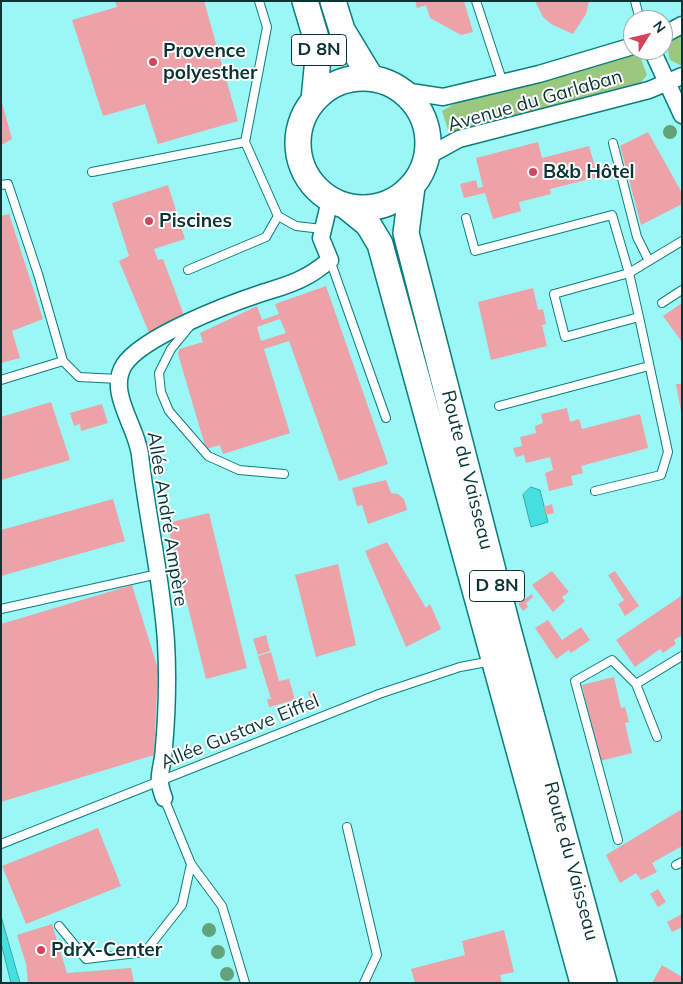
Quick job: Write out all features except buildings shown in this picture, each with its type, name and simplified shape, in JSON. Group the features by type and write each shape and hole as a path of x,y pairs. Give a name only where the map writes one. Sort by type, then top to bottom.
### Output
{"main road":[{"name":"D 8N","path":"305,1 319,48 314,100"},
{"name":"D 8N","path":"333,1 342,30 371,78"},
{"path":"355,78 371,78 388,82 404,91 417,104 425,120 429,138 428,156 422,172 412,187 398,199 382,206 364,209 338,203 315,188 304,172 298,154 298,134 303,116 314,100 326,89 340,82 355,78"},
{"name":"Route du Vaisseau","path":"412,187 406,232 508,629 604,983"},
{"name":"Route du Vaisseau","path":"338,203 368,224 380,244 583,983"}],"street":[{"name":"Avenue du Garlaban","path":"404,91 443,97 503,83 623,49"},
{"path":"656,60 682,115"},
{"name":"Avenue du Garlaban","path":"428,156 459,139 649,90 682,76"},
{"path":"118,379 124,365 141,348 249,297 304,278 330,260 321,238 322,229 338,203"},
{"name":"Allée André Ampère","path":"118,379 120,397 138,444 158,574 166,641 167,699 164,750 158,783"},
{"path":"158,783 164,798"}],"lane":[{"path":"259,1 266,27 245,142 278,216 296,226 322,229"},
{"path":"476,1 503,83"},
{"path":"92,172 245,142"},
{"path":"614,143 637,237 649,261"},
{"path":"1,185 8,184 38,274 63,361 79,377 118,379"},
{"path":"466,218 475,251 612,215 629,272 668,452 661,476 595,491"},
{"path":"188,270 266,237 278,216"},
{"path":"639,317 565,337 554,294 629,272 682,241"},
{"path":"330,260 386,418"},
{"path":"662,304 682,290"},
{"path":"195,321 171,349 159,373 161,392 169,410 208,456 239,470 284,474"},
{"path":"1,380 63,361"},
{"path":"499,406 649,366"},
{"path":"1,609 158,574"},
{"path":"636,684 681,659"},
{"path":"618,840 575,681 612,660 636,684 657,737"},
{"name":"Allée Gustave Eiffel","path":"1,844 379,694 460,667 494,661"},
{"path":"164,798 191,864 222,906 245,983"},
{"path":"347,827 377,955 364,983"},
{"path":"59,926 86,959 146,952 182,905 191,864"}],"green space":[{"path":"682,32 682,66 670,60 673,60 674,38"},
{"path":"623,55 623,60 641,60 647,75 637,87 460,132 448,130 442,111 461,100"}],"water":[{"path":"531,487 540,490 548,522 531,527 523,495"},
{"path":"1,916 20,983 11,983 1,943"}],"place":[{"name":"Provence polyesther","path":"153,62"},
{"name":"B&b Hôtel","path":"533,172"},
{"name":"Piscines","path":"149,221"},
{"name":"PdrX-Center","path":"41,950"}]}
